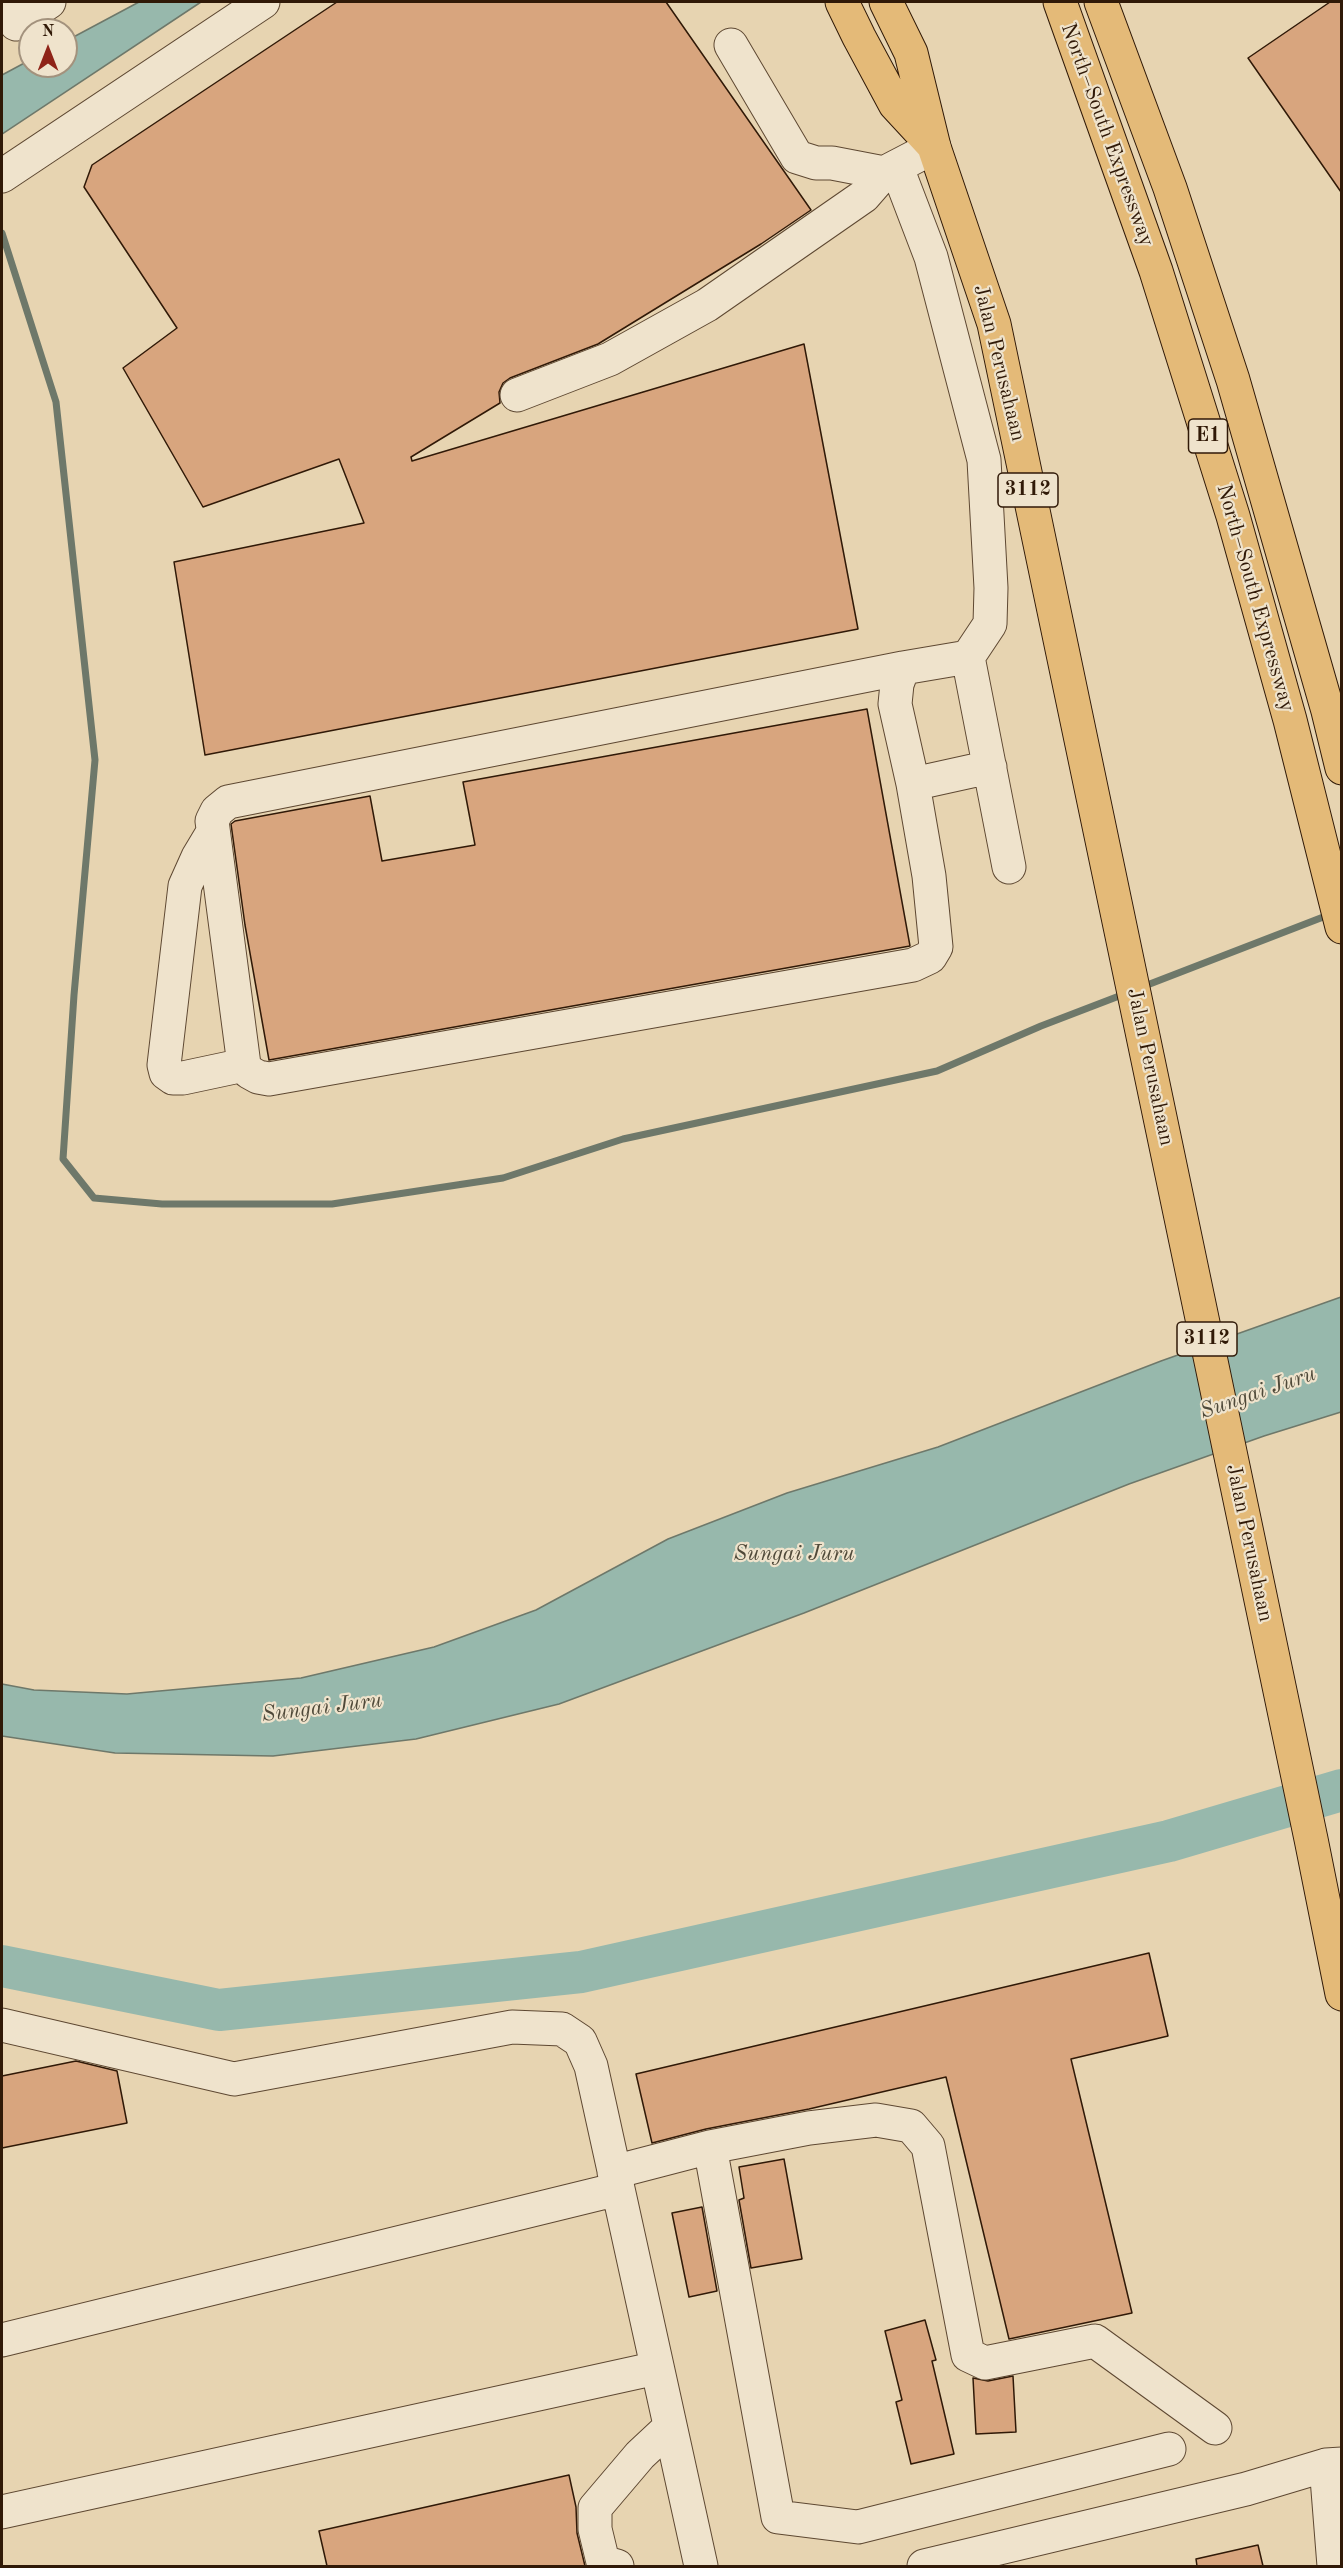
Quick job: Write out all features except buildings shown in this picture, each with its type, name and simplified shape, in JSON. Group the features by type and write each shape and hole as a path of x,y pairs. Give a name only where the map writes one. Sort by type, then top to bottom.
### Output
{"main road":[{"name":"Jalan Perusahaan","path":"842,2 896,104 934,147"},
{"name":"Jalan Perusahaan","path":"886,2 911,53 934,147 994,324 1311,1839 1341,1994"},
{"name":"North–South Expressway","path":"1059,2 1156,272 1233,516 1290,720 1341,927"},
{"name":"North–South Expressway","path":"1101,2 1167,178 1233,380 1324,700 1341,768"}],"lane":[{"path":"2,3 16,24 49,2"},
{"path":"2,176 263,2"},
{"path":"731,45 797,157 816,163 890,170"},
{"path":"517,395 610,359 707,305 864,196 890,170 934,147"},
{"path":"890,170 931,257 984,460 991,588 990,624 968,657 1009,867"},
{"path":"903,668 897,684 895,704 913,784 929,876 936,947 930,957 913,965 269,1079 249,1072 244,1065 212,821 217,811 228,802 903,668 968,657"},
{"path":"913,784 990,767"},
{"path":"213,832 198,857 185,886 164,1065 166,1073 173,1078 183,1078 244,1065"},
{"path":"2,2025 234,2079 512,2027 562,2030 580,2041 591,2066 701,2566"},
{"path":"2,2340 616,2180 710,2147 809,2128 876,2120 911,2126 928,2146 968,2355 985,2363 1095,2341 1215,2428"},
{"path":"710,2147 778,2517 858,2527 1169,2449"},
{"path":"2,2512 657,2368"},
{"path":"607,2565 595,2529 596,2508 640,2455 670,2427"},
{"path":"924,2566 1246,2489 1334,2464 1334,2566"}],"water":[{"path":"139,2 201,2 2,134 2,75 18,66 18,78 78,78 78,35"},
{"name":"Sungai Juru","path":"1341,1297 1341,1412 1264,1436 1129,1484 804,1613 559,1704 416,1739 273,1756 115,1753 2,1736 2,1684 34,1690 127,1694 301,1678 434,1647 536,1610 668,1539 787,1493 938,1447 1161,1361"}],"waterway":[{"path":"2,233 56,402 95,760 74,995 63,1159 94,1198 162,1204 332,1204 503,1178 623,1139 937,1071 1041,1026 1127,993"},
{"path":"1142,987 1331,914"},
{"path":"2,1966 219,2010 581,1972 1169,1841 1342,1790"}]}
